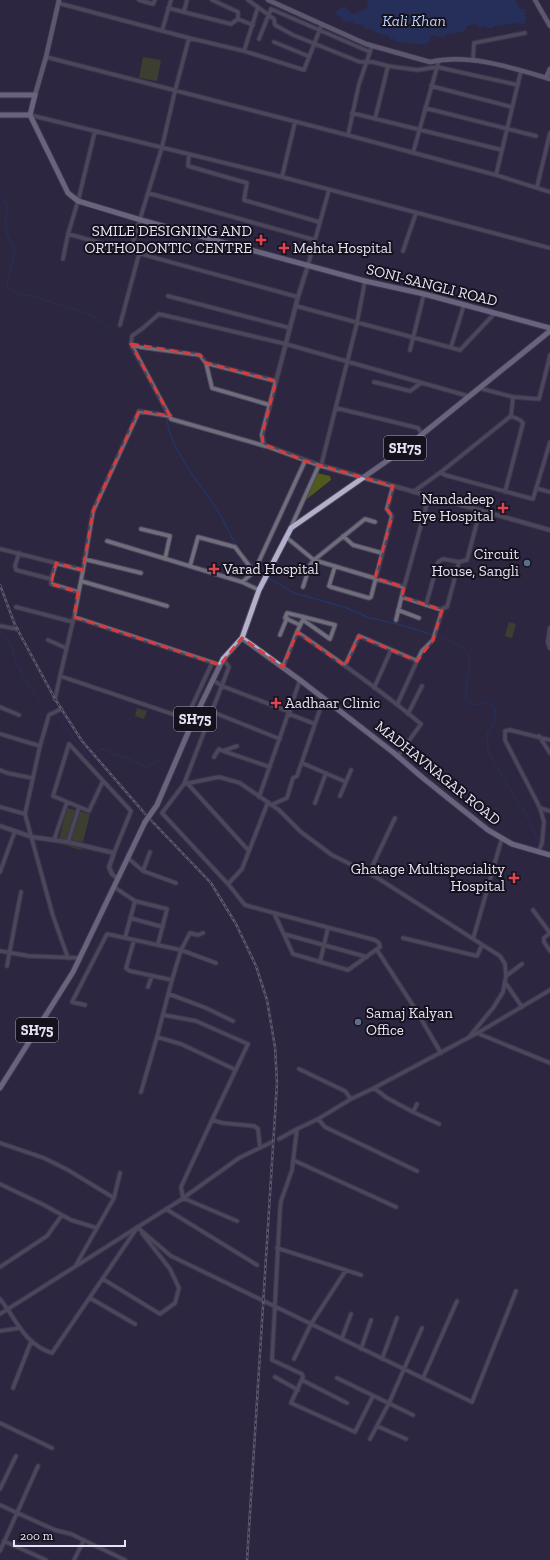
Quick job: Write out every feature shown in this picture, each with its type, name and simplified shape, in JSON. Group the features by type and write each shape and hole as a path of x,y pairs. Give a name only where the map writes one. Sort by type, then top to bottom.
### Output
{"main road":[{"path":"268,0 372,46 430,62 465,58 548,78 550,69"},
{"path":"536,0 550,26"},
{"path":"59,1 46,57 30,115 68,193 78,201"},
{"path":"0,95 35,94"},
{"path":"0,115 30,115"},
{"name":"SONI-SANGLI ROAD","path":"78,201 141,220 365,281 424,294 550,329"},
{"name":"SH75","path":"0,1088 73,972 145,822 157,805 193,721 223,659 242,638 264,581 291,528 364,478 422,434 550,329"},
{"name":"MADHAVNAGAR ROAD","path":"242,638 324,698 398,756 473,818 512,844 550,855"}],"street":[{"path":"139,0 153,4 154,0"},
{"path":"162,31 171,0"},
{"path":"184,11 187,0"},
{"path":"212,0 238,12 238,19"},
{"path":"248,0 274,19 275,25 293,35 360,62 417,70 437,67 518,85"},
{"path":"59,1 162,31 244,51 304,70 308,56 322,24"},
{"path":"259,39 274,2"},
{"path":"244,51 258,7"},
{"path":"168,8 231,24 238,19"},
{"path":"271,9 370,52"},
{"path":"238,19 253,25"},
{"path":"473,60 474,43 525,33"},
{"path":"130,252 162,147 189,38"},
{"path":"274,42 308,56"},
{"path":"348,135 359,84 372,46"},
{"path":"46,57 348,135 496,175 550,192"},
{"path":"413,153 439,60"},
{"path":"375,119 388,66"},
{"path":"496,175 521,71"},
{"path":"431,86 512,107"},
{"path":"425,108 536,136"},
{"path":"352,113 502,150"},
{"path":"30,115 282,177 550,248"},
{"path":"282,177 295,122"},
{"path":"62,258 95,131"},
{"path":"537,187 550,133"},
{"path":"189,154 188,166 247,183 244,200 319,222"},
{"path":"267,447 263,443 262,435 298,297 329,190"},
{"path":"148,193 315,240"},
{"path":"403,250 416,213"},
{"path":"68,234 298,297"},
{"path":"120,325 139,254"},
{"path":"291,528 320,465 336,408 357,322 365,281"},
{"path":"410,350 424,294"},
{"path":"168,296 290,328"},
{"path":"451,347 464,305"},
{"path":"296,306 460,350 495,313"},
{"path":"468,396 286,344 159,314 132,336 131,344 171,419 267,447 305,461 550,530"},
{"path":"131,344 200,356 206,363 212,388 270,405"},
{"path":"479,388 513,397 539,399 549,364 550,355"},
{"path":"206,363 276,381"},
{"path":"374,382 410,391 421,383"},
{"path":"413,492 441,472 511,416 513,397"},
{"path":"336,408 418,428 422,434"},
{"path":"55,699 66,648 74,620 92,511 139,411 170,416"},
{"path":"505,492 523,423 511,416"},
{"path":"441,472 445,475 505,492 533,498 550,442"},
{"path":"242,582 254,572 305,461"},
{"path":"335,566 329,586 368,598 371,597 392,516 387,509 393,486"},
{"path":"536,488 550,492"},
{"path":"396,620 429,496"},
{"path":"426,605 438,562 443,560 459,562 467,560 480,511"},
{"path":"303,587 310,565 314,560 365,519 375,522"},
{"path":"141,529 170,536 165,559"},
{"path":"344,536 352,546 382,553"},
{"path":"190,566 198,537 235,547 254,572"},
{"path":"286,537 314,560 404,587"},
{"path":"107,541 242,582 260,590"},
{"path":"0,549 83,570"},
{"path":"18,553 15,566 16,570 51,579"},
{"path":"84,559 142,573"},
{"path":"397,705 422,651 432,640 443,608 447,607 459,562"},
{"path":"56,563 51,579 52,584 78,592"},
{"path":"81,581 167,606"},
{"path":"402,597 442,610"},
{"path":"16,607 74,620 212,664 220,665"},
{"path":"398,610 419,618"},
{"path":"280,635 287,618 285,618 287,613 336,625 330,639 303,618"},
{"path":"287,618 300,625"},
{"path":"283,667 303,618"},
{"path":"0,626 18,629"},
{"path":"550,628 548,642 550,648"},
{"path":"297,632 345,666 421,724 398,756"},
{"path":"345,666 359,636 417,661"},
{"path":"48,640 66,648"},
{"path":"374,688 391,650"},
{"path":"223,659 229,667 185,783 162,813 228,884 245,905 375,940 379,943 380,947 348,970 292,954 274,913"},
{"path":"186,719 212,664"},
{"path":"60,676 193,721"},
{"path":"213,680 222,686 315,724"},
{"path":"259,797 300,680"},
{"path":"408,714 422,686"},
{"path":"271,805 287,798 294,778 297,776 302,763 324,698"},
{"path":"0,707 19,715"},
{"path":"200,707 280,739"},
{"path":"61,709 49,715 32,778 25,814 53,916 68,958"},
{"path":"539,852 544,826 540,808 505,740 505,731 510,730 539,736 550,740"},
{"path":"0,734 40,746"},
{"path":"539,736 550,753"},
{"path":"103,781 89,811 53,796 69,744 131,811 110,866 112,874 118,879"},
{"path":"214,757 219,750 223,751 238,746"},
{"path":"223,751 270,767"},
{"path":"302,763 346,782"},
{"path":"0,770 7,773 32,778"},
{"path":"340,796 351,770"},
{"path":"315,803 326,773"},
{"path":"185,783 219,777 240,783 268,802 301,832 332,855 369,873 500,956 506,964 506,976 503,992 493,1008 466,1039"},
{"path":"185,783 249,851"},
{"path":"54,840 67,802"},
{"path":"228,884 242,870 268,802"},
{"path":"0,807 25,814"},
{"path":"68,842 79,807"},
{"path":"540,808 550,811"},
{"path":"369,873 395,818"},
{"path":"0,826 32,838 68,842 114,853"},
{"path":"0,872 15,831"},
{"path":"474,939 502,838"},
{"path":"143,871 150,852"},
{"path":"128,858 143,871 176,883"},
{"path":"114,887 135,901 167,909 158,944"},
{"path":"7,966 20,892"},
{"path":"125,938 135,901"},
{"path":"533,910 550,933 544,938 544,942 550,950"},
{"path":"130,918 163,927"},
{"path":"320,962 328,928"},
{"path":"141,1092 164,1015 181,950 190,932 198,935 203,933"},
{"path":"85,1005 72,1002 107,934 181,950 216,963"},
{"path":"284,934 367,957"},
{"path":"403,938 477,956 482,945"},
{"path":"134,940 126,968 130,971 172,980"},
{"path":"377,950 414,1007 441,1053"},
{"path":"0,951 30,956 80,958"},
{"path":"506,976 522,964"},
{"path":"148,987 152,976"},
{"path":"505,982 522,1007"},
{"path":"278,1139 318,1119 351,1099 441,1053 550,990"},
{"path":"169,994 206,1008 233,1021"},
{"path":"164,1015 196,1021 248,1044 181,1187 183,1198"},
{"path":"477,1033 550,1063"},
{"path":"157,1037 182,1044 236,1070"},
{"path":"299,1069 345,1091 351,1099"},
{"path":"374,1088 387,1098 438,1124"},
{"path":"413,1112 417,1104"},
{"path":"318,1119 325,1127 417,1171"},
{"path":"212,1120 223,1123 254,1126 258,1130 260,1148"},
{"path":"297,1129 290,1177 280,1204 277,1248 276,1307 272,1360 302,1374 302,1380 291,1403 355,1432 373,1396"},
{"path":"0,1314 183,1198 239,1158 272,1142"},
{"path":"0,1143 44,1158 68,1170 114,1198"},
{"path":"293,1160 396,1207"},
{"path":"76,1266 114,1198 120,1173"},
{"path":"0,1184 71,1220 97,1228"},
{"path":"183,1198 237,1221"},
{"path":"166,1209 257,1266"},
{"path":"0,1266 47,1236 62,1215"},
{"path":"0,1299 20,1328 32,1342 42,1350 52,1353 137,1227"},
{"path":"103,1279 160,1314 175,1302 179,1288 170,1269 137,1227"},
{"path":"137,1227 171,1256 472,1402 516,1291"},
{"path":"277,1248 361,1275"},
{"path":"294,1359 311,1324 346,1270"},
{"path":"90,1298 135,1324"},
{"path":"423,1378 457,1301"},
{"path":"342,1338 351,1314"},
{"path":"382,1359 397,1318"},
{"path":"361,1349 372,1320"},
{"path":"0,1331 20,1328"},
{"path":"370,1439 389,1403 422,1328"},
{"path":"13,1388 32,1342"},
{"path":"275,1377 298,1390"},
{"path":"337,1378 413,1415"},
{"path":"302,1380 347,1403"},
{"path":"0,1423 52,1448"},
{"path":"377,1426 406,1439"},
{"path":"0,1489 16,1456"},
{"path":"0,1551 38,1466"},
{"path":"0,1505 55,1530 71,1534 125,1560"},
{"path":"74,1560 84,1540"},
{"path":"4,1541 45,1560"}],"highlighted area":[{"path":"131,344 200,355 206,363 276,381 262,435 263,444 305,461 393,486 387,509 392,516 375,578 404,587 402,597 442,610 433,640 417,661 359,636 345,666 297,632 283,667 242,638 220,665 74,617 78,592 51,584 56,563 83,570 93,511 139,411 170,416"}],"green space":[{"path":"143,57 161,60 157,81 139,78"},
{"path":"317,473 330,476 331,480 303,502"},
{"path":"509,622 516,624 512,638 505,636"},
{"path":"137,708 147,711 144,719 135,716"},
{"path":"67,808 90,814 81,850 58,843"}],"water":[{"name":"Kali Khan","path":"368,0 515,0 520,9 525,9 524,12 526,13 524,16 527,17 524,24 513,23 508,25 507,23 505,25 494,26 493,28 485,26 480,28 476,24 473,24 467,26 464,31 446,34 443,39 441,36 437,36 437,38 435,35 431,35 432,37 430,38 429,42 423,45 413,43 409,44 406,41 404,43 401,42 401,40 400,42 395,42 394,38 390,40 389,36 375,32 370,28 364,30 366,28 363,25 354,24 352,21 344,22 340,16 334,13 345,6 348,11 354,14 367,8"}],"waterway":[{"path":"0,196 8,206 6,229 15,251 7,283 8,287 19,295 29,295 92,315 112,331 129,348 155,392"},
{"path":"167,416 168,427 178,451 216,508 238,548 247,559 265,574"},
{"path":"269,578 294,593 344,607 370,618 398,624 433,635"},
{"path":"0,631 8,640 18,667 26,681 37,697 52,713"},
{"path":"436,636 462,647 467,653 469,667 466,687 466,701 472,705 488,702 495,708 494,724 487,733 488,751 515,798 523,808 540,844"},
{"path":"55,714 74,739 84,748 85,754 89,757 99,750 104,749 147,768 164,756"},
{"path":"543,845 550,847"}],"railway":[{"path":"0,585 15,625 55,699 82,741 147,816 211,883 236,924 256,966 267,1000 275,1047 277,1083 247,1560"}],"place":[{"name":"SMILE DESIGNING AND ORTHODONTIC CENTRE","path":"261,240"},
{"name":"Mehta Hospital","path":"284,248"},
{"name":"Nandadeep Eye Hospital","path":"503,508"},
{"name":"Circuit House, Sangli","path":"527,563"},
{"name":"Varad Hospital","path":"214,569"},
{"name":"Aadhaar Clinic","path":"276,703"},
{"name":"Ghatage Multispeciality Hospital","path":"514,878"},
{"name":"Samaj Kalyan Office","path":"358,1022"}]}
